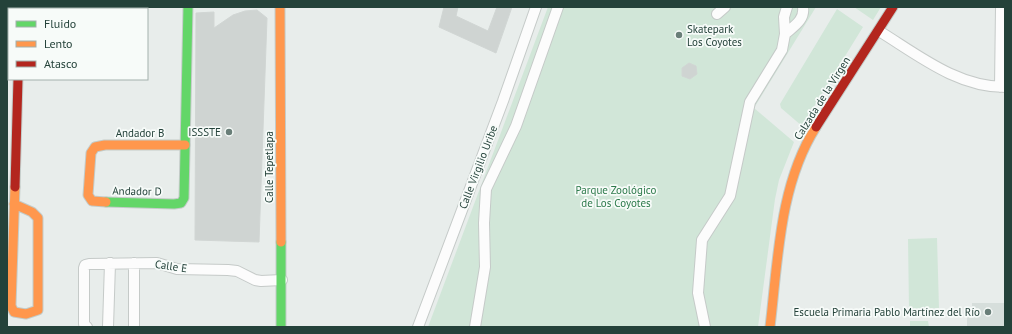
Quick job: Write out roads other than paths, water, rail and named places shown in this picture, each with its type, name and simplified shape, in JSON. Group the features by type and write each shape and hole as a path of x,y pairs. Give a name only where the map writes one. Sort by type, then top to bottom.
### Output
{"street":[{"path":"185,146 188,7"},
{"name":"Calle Tepetlapa","path":"280,7 281,327"},
{"name":"Calle Virgilio Uribe","path":"418,327 503,101 536,7"},
{"path":"475,327 485,267 484,223 486,189 516,126 558,7"},
{"path":"705,327 698,293 702,240 730,196 750,102 782,50 785,34 784,17 780,7"},
{"path":"784,17 787,7"},
{"path":"785,34 800,21 804,13 803,7"},
{"name":"Calzada de la Virgen","path":"770,327 784,212 797,167 810,137 893,7"},
{"path":"879,31 961,79 974,83 1003,87 1000,7"},
{"path":"14,204 32,212 38,218 38,310 33,313 14,312 11,306 14,204 18,80"},
{"name":"Andador B","path":"92,201 88,195 91,153 95,147 105,145 185,146"},
{"name":"Andador D","path":"92,201 182,203 184,198 185,146"},
{"path":"108,327 110,263"},
{"path":"134,263 134,327"},
{"name":"Calle E","path":"87,327 84,324 84,268 85,265 89,264 156,263 177,269 237,271 261,281 282,280"}],"place":[{"name":"Skatepark Los Coyotes","path":"679,35"},
{"name":"ISSSTE","path":"229,132"},
{"name":"Escuela Primaria Pablo Martínez del Río","path":"988,312"}],"park label":[{"name":"Parque Zoológico de Los Coyotes","path":"616,196"}]}
